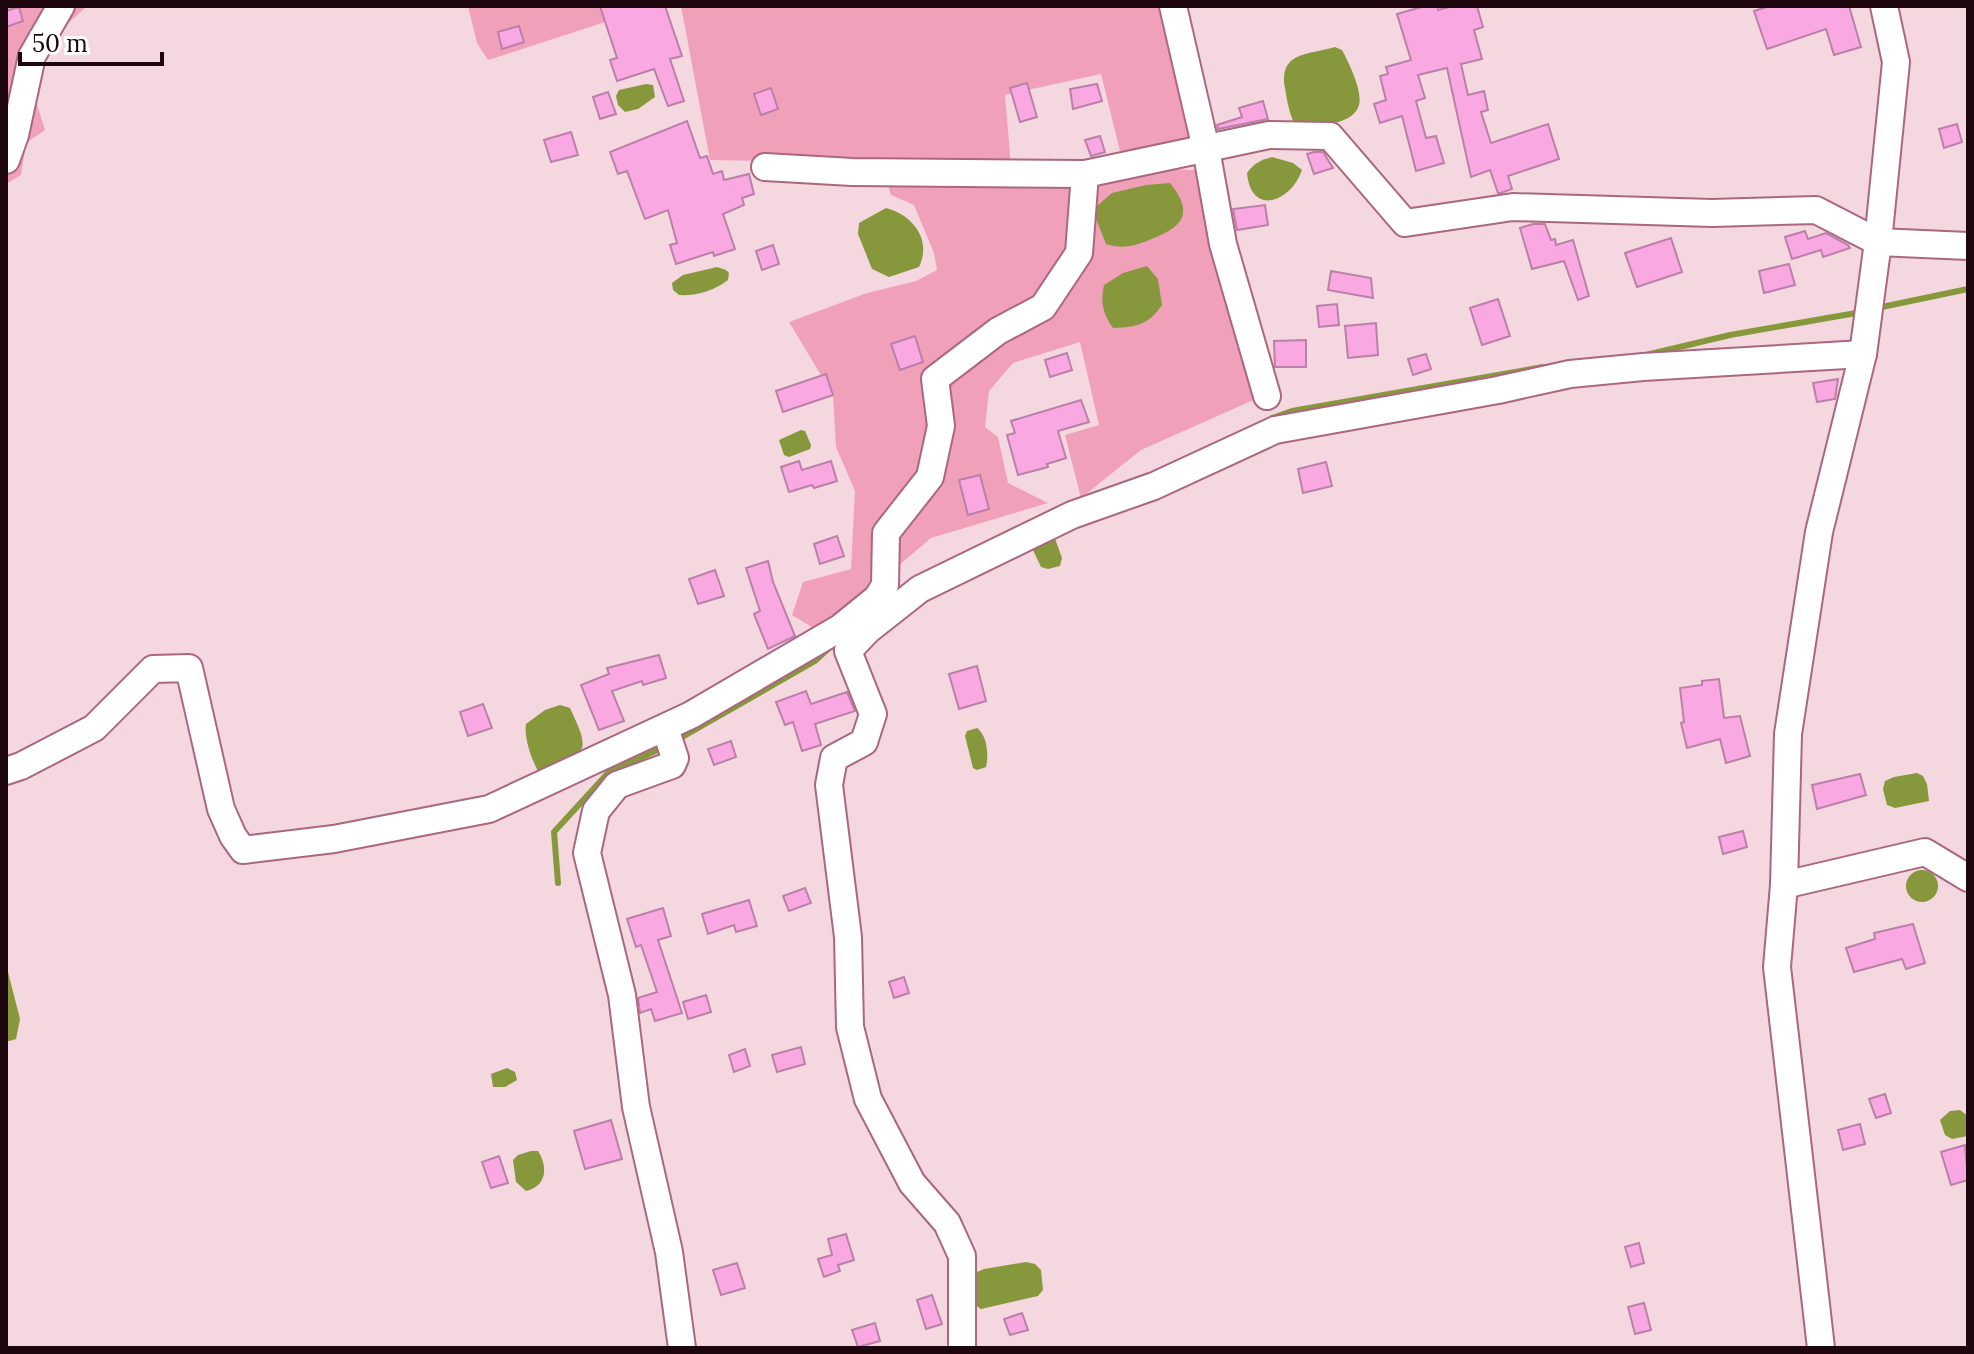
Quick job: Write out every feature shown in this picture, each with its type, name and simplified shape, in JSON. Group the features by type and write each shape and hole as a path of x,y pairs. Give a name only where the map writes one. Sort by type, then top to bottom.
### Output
{"street":[{"path":"6,160 15,135 32,56 61,6"},
{"path":"1173,6 1206,149 1223,244 1267,396"},
{"path":"1821,1348 1777,967 1784,885 1788,734 1819,532 1863,354 1878,242 1896,62 1884,6"},
{"path":"765,167 852,172 1085,174 1269,135 1330,136 1405,223 1513,207 1712,213 1816,210 1878,242 1968,246"},
{"path":"6,771 94,728 153,669 189,668 221,809 243,850 334,839 489,809 665,728 840,628 877,598 885,585 886,533 930,477 941,426 935,379 998,331 1043,307 1079,253 1085,174"},
{"path":"962,1348 962,1256 947,1223 912,1183 868,1099 850,1027 848,937 829,785 834,758 864,742 873,714 848,651 868,630 920,589 1072,515 1154,486 1275,430 1570,374 1863,354"},
{"path":"665,728 675,758 672,765 617,785 596,811 587,853 622,995 636,1107 669,1252 682,1348"},
{"path":"1784,885 1925,852 1968,878"}],"shaded area":[{"path":"6,6 87,6 24,64 45,130 26,143 21,175 6,184"},
{"path":"468,6 655,6 488,60 477,43"},
{"path":"681,6 1168,6 1200,144 1122,159 1101,74 1005,95 1011,166 1197,170 1258,398 1141,450 1081,498 1065,435 1099,425 1080,342 1013,363 989,391 985,427 998,437 1008,483 1048,503 931,538 820,632 792,615 803,582 851,569 855,491 836,447 833,395 789,322 867,293 916,281 937,270 934,253 914,205 891,195 882,163 710,160"},
{"path":"1335,47 1342,50 1352,70 1359,105 1349,118 1341,121 1295,125 1285,88 1286,68 1297,57"},
{"path":"653,85 655,97 638,109 625,112 618,105 616,96 619,90"},
{"path":"1272,157 1293,163 1302,170 1297,181 1281,197 1263,200 1250,187 1247,173 1258,162"},
{"path":"1170,183 1182,202 1179,223 1165,233 1136,245 1119,247 1106,244 1096,219 1097,206 1112,193"},
{"path":"886,208 912,223 918,230 923,247 919,267 889,277 872,269 858,234 859,223"},
{"path":"1147,266 1158,279 1162,305 1141,324 1113,328 1103,308 1104,285 1123,273"},
{"path":"717,267 729,273 728,280 717,287 685,295 673,290 672,283 683,275"},
{"path":"805,431 810,449 789,457 784,455 779,440"},
{"path":"1053,533 1062,558 1060,566 1048,569 1041,567 1032,548"},
{"path":"560,705 570,708 581,733 582,749 571,760 547,774 538,771 533,760 527,742 526,724 545,710"},
{"path":"977,728 985,740 987,757 986,767 977,770 973,768 965,736 967,731"},
{"path":"1917,773 1923,776 1927,784 1929,801 1895,808 1887,805 1883,789 1885,781"},
{"path":"1922,870 1934,874 1938,886 1934,898 1922,902 1910,898 1906,886 1910,874"},
{"path":"6,964 20,1019 16,1039 6,1042"},
{"path":"507,1068 515,1072 517,1080 505,1087 493,1087 491,1074"},
{"path":"1960,1110 1968,1116 1968,1136 1952,1139 1945,1135 1940,1120 1950,1111"},
{"path":"538,1151 544,1175 538,1185 526,1191 516,1182 513,1160"},
{"path":"1026,1262 1035,1264 1041,1270 1043,1290 1038,1296 981,1309 973,1302 970,1294 972,1274"}],"building":[{"path":"600,6 665,6 682,56 670,59 684,101 668,106 654,69 617,81 610,60 617,58"},
{"path":"1437,6 1438,10 1453,6 1477,6 1483,27 1474,30 1482,59 1461,64 1468,95 1484,91 1488,110 1481,112 1491,143 1548,124 1559,159 1508,176 1512,189 1501,193 1498,193 1490,170 1471,177 1447,68 1418,75 1425,98 1416,101 1426,138 1436,136 1444,163 1416,171 1402,116 1380,123 1374,104 1386,100 1380,76 1388,74 1386,67 1411,60 1397,14"},
{"path":"1770,6 1849,6 1861,47 1834,55 1826,29 1767,49 1754,11"},
{"path":"19,7 23,21 6,27 6,11"},
{"path":"519,26 524,42 502,49 498,32"},
{"path":"1027,83 1037,117 1020,122 1010,88"},
{"path":"1097,84 1102,101 1073,109 1070,89"},
{"path":"771,88 778,109 761,115 754,94"},
{"path":"608,92 616,114 600,119 593,97"},
{"path":"1263,101 1268,119 1218,129 1217,125 1242,117 1239,108"},
{"path":"687,121 700,158 707,156 713,174 722,171 724,180 749,174 754,194 742,198 744,205 723,214 735,249 714,256 713,252 676,264 670,245 677,243 668,210 645,219 627,171 618,174 610,152"},
{"path":"1957,124 1962,142 1944,148 1939,129"},
{"path":"571,132 578,155 551,162 544,140"},
{"path":"1100,136 1105,152 1091,156 1085,140"},
{"path":"1323,152 1333,168 1314,174 1307,154"},
{"path":"1265,205 1268,225 1237,230 1233,209"},
{"path":"1545,224 1556,245 1573,240 1589,296 1578,300 1564,261 1532,269 1520,228"},
{"path":"1805,231 1808,239 1826,233 1850,248 1823,257 1821,250 1792,259 1785,237"},
{"path":"1671,238 1682,272 1637,287 1625,253"},
{"path":"773,245 779,264 762,270 756,251"},
{"path":"1789,264 1795,285 1764,293 1759,271"},
{"path":"1331,271 1371,278 1373,298 1328,290"},
{"path":"1498,299 1510,336 1482,345 1470,308"},
{"path":"1337,304 1339,325 1319,327 1317,306"},
{"path":"1376,323 1378,355 1348,358 1345,326"},
{"path":"915,336 923,362 900,370 891,344"},
{"path":"1306,340 1306,367 1275,367 1274,341"},
{"path":"1067,353 1072,370 1050,377 1045,360"},
{"path":"1426,354 1431,369 1413,375 1408,359"},
{"path":"826,374 833,395 783,412 776,391"},
{"path":"1838,379 1835,399 1817,402 1813,383"},
{"path":"1081,400 1089,422 1058,431 1066,458 1047,464 1048,467 1018,475 1007,435 1015,433 1011,421"},
{"path":"799,461 802,470 831,461 837,481 789,492 781,467"},
{"path":"1326,462 1332,486 1303,493 1298,469"},
{"path":"980,475 989,509 968,515 959,480"},
{"path":"837,536 844,556 820,564 814,544"},
{"path":"768,561 773,582 795,636 768,649 754,614 760,611 746,568"},
{"path":"715,570 724,596 698,604 689,579"},
{"path":"659,655 666,678 643,685 642,681 612,691 624,721 599,730 581,685 609,674 607,668"},
{"path":"977,666 986,701 959,709 949,674"},
{"path":"1719,679 1724,718 1740,716 1750,756 1726,763 1720,739 1687,748 1681,723 1684,722 1680,688"},
{"path":"806,691 811,704 847,692 855,711 815,724 821,745 802,751 793,722 785,725 776,702"},
{"path":"483,704 492,728 468,736 460,712"},
{"path":"731,741 736,757 714,765 708,749"},
{"path":"1860,774 1866,795 1817,809 1812,785"},
{"path":"1743,831 1747,847 1723,854 1719,837"},
{"path":"805,888 811,903 789,911 783,896"},
{"path":"749,900 757,926 736,932 734,925 708,934 702,914"},
{"path":"663,908 671,936 658,940 682,1013 655,1021 651,1009 640,1013 638,998 657,992 641,945 636,947 627,919"},
{"path":"1913,924 1925,963 1906,969 1902,959 1854,972 1846,948 1875,939 1874,933"},
{"path":"904,977 909,993 894,998 889,982"},
{"path":"706,995 711,1012 688,1019 683,1002"},
{"path":"801,1047 805,1064 777,1072 772,1055"},
{"path":"745,1049 750,1066 734,1072 729,1055"},
{"path":"1885,1094 1891,1113 1876,1118 1869,1099"},
{"path":"611,1120 622,1159 585,1169 574,1131"},
{"path":"1860,1124 1865,1144 1843,1150 1838,1130"},
{"path":"1965,1145 1968,1180 1951,1185 1941,1152"},
{"path":"499,1156 508,1183 491,1188 482,1162"},
{"path":"846,1234 854,1260 838,1265 840,1271 824,1277 818,1259 832,1255 828,1239"},
{"path":"1639,1243 1644,1263 1631,1267 1625,1247"},
{"path":"737,1263 745,1288 721,1295 713,1270"},
{"path":"932,1295 942,1324 926,1329 917,1300"},
{"path":"1644,1303 1651,1330 1635,1334 1628,1307"},
{"path":"1022,1313 1028,1330 1010,1335 1004,1319"},
{"path":"875,1323 880,1341 858,1347 852,1330"}],"waterway":[{"path":"1877,308 1968,289"},
{"path":"1646,355 1730,335 1862,312"},
{"path":"1272,418 1292,411 1543,367"},
{"path":"677,740 815,661 828,649"},
{"path":"558,883 554,832 608,773 664,747"}]}
